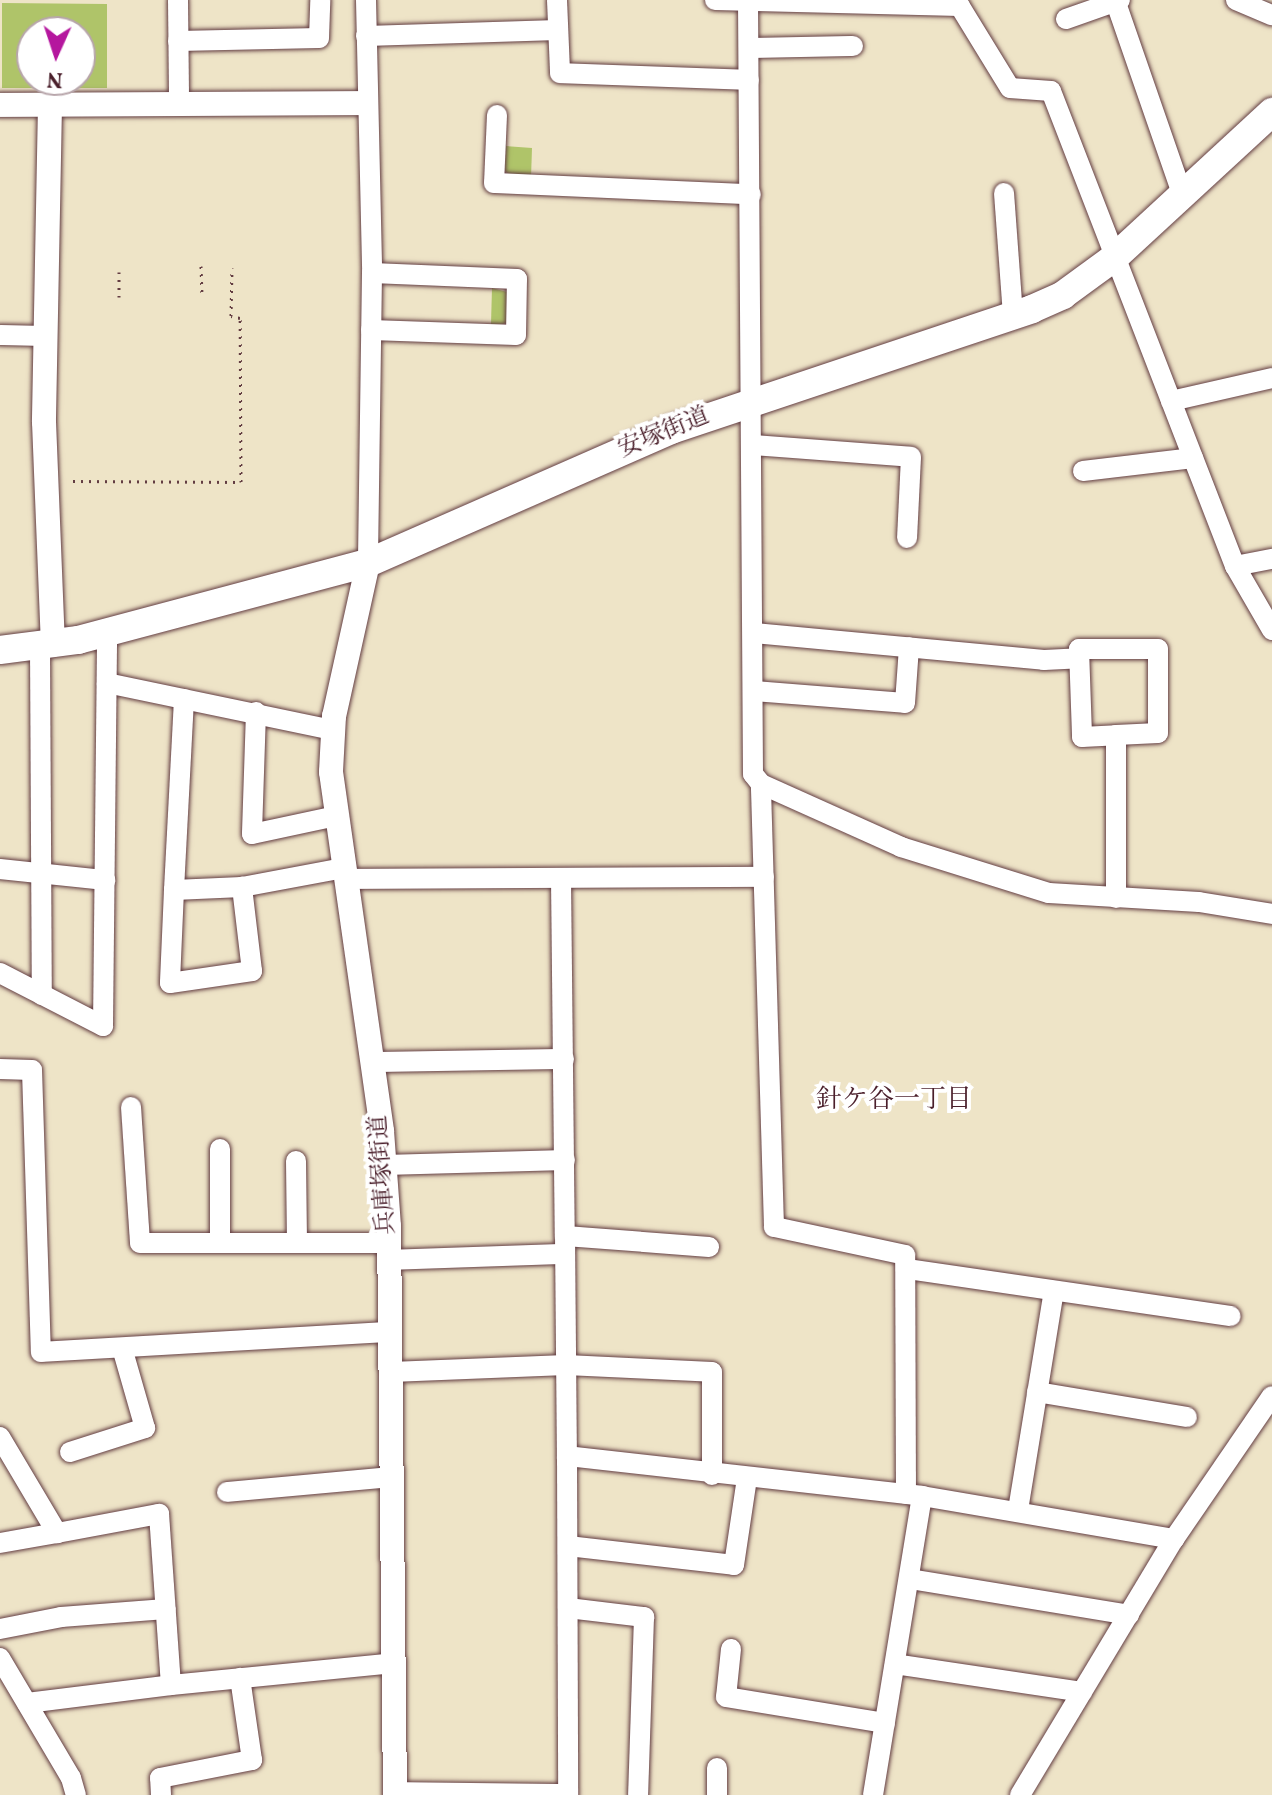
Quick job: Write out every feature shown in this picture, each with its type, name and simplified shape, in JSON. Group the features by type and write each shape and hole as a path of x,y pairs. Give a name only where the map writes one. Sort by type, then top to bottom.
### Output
{"main road":[{"name":"安塚街道","path":"0,650 47,646 107,633 368,563 619,452 753,401 1013,316 1063,295 1115,257 1272,112"}],"street":[{"path":"178,0 179,104"},
{"path":"178,41 319,38 320,0"},
{"path":"366,0 365,103 372,273 368,563"},
{"path":"557,0 560,73 749,80"},
{"path":"715,0 958,3 1010,88 1051,91 1235,566 1272,630"},
{"path":"1236,0 1272,15"},
{"path":"748,1 753,401 753,774 761,784 901,847 1049,893 1199,902 1272,914"},
{"path":"1066,19 1117,1 1183,196"},
{"path":"366,36 558,30"},
{"path":"749,48 853,46"},
{"path":"0,105 365,103"},
{"path":"42,995 50,105"},
{"path":"497,115 494,183 751,194"},
{"path":"1004,193 1013,316"},
{"path":"371,330 516,335 517,279 372,273"},
{"path":"0,335 46,336"},
{"path":"1171,401 1272,378"},
{"path":"753,445 911,457 907,538"},
{"path":"1083,471 1193,458"},
{"path":"1235,566 1272,559"},
{"name":"兵庫塚街道","path":"368,563 332,730 336,816 385,1165 391,1372 395,1794"},
{"path":"0,973 103,1026 107,633"},
{"path":"754,633 1079,658"},
{"path":"754,691 905,703 909,647"},
{"path":"1079,649 1158,649 1158,733 1116,735 1082,737 1079,649"},
{"path":"107,683 332,730"},
{"path":"184,699 170,983 252,971 242,887"},
{"path":"256,712 252,834 336,816"},
{"path":"1116,735 1116,898"},
{"path":"761,784 774,1227 905,1255 908,1269 914,1495 910,1579 873,1795"},
{"path":"0,869 105,880"},
{"path":"174,890 242,887 344,874 561,878 764,877"},
{"path":"395,1794 568,1795 561,878"},
{"path":"372,1062 564,1059"},
{"path":"0,1069 32,1070 41,1352 389,1332"},
{"path":"131,1107 140,1243 297,1243 389,1252 565,1245 709,1247"},
{"path":"220,1149 220,1243"},
{"path":"385,1165 565,1160"},
{"path":"296,1161 297,1243"},
{"path":"908,1269 1231,1316"},
{"path":"1018,1510 1054,1291"},
{"path":"70,1452 145,1428 122,1348"},
{"path":"391,1372 566,1365 712,1372 712,1475"},
{"path":"1037,1392 1187,1417"},
{"path":"1020,1795 1174,1539 1272,1396"},
{"path":"0,1437 57,1533"},
{"path":"567,1456 712,1475 914,1495 1018,1510 1174,1539"},
{"path":"227,1492 392,1477"},
{"path":"568,1546 734,1565 747,1478"},
{"path":"0,1543 159,1514 171,1685"},
{"path":"910,1579 1129,1615"},
{"path":"568,1608 644,1617 638,1795"},
{"path":"0,1629 61,1617 166,1609"},
{"path":"731,1649 726,1697 885,1723"},
{"path":"0,1658 71,1778 76,1795"},
{"path":"27,1703 394,1663"},
{"path":"895,1664 1082,1692"},
{"path":"161,1795 160,1778 252,1760 240,1678"},
{"path":"717,1768 717,1795"}],"path":[{"path":"201,266 202,295"},
{"path":"73,481 241,482 240,318 231,316 232,268"},
{"path":"119,272 119,297"}],"green space":[{"path":"2,3 107,4 107,88 96,88 96,16 16,16 16,88 2,88"},
{"path":"506,146 532,148 531,178 513,177 505,171"},
{"path":"492,288 511,293 510,321 503,324 491,324"}],"district":[{"name":"針ケ谷一丁目","path":"894,1101"}]}
